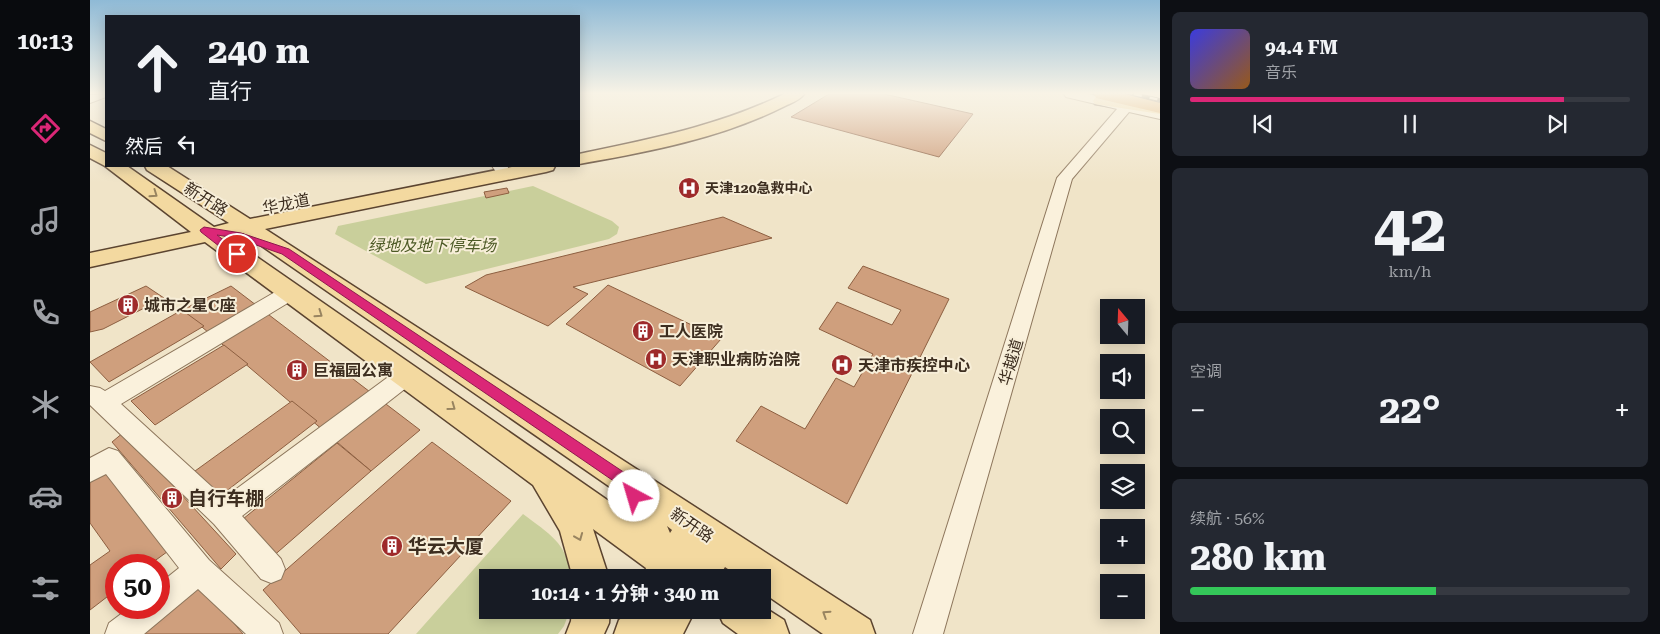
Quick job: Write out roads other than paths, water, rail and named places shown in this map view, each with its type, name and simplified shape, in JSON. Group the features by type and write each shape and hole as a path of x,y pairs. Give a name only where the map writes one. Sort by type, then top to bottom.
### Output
{"main road":[{"path":"580,148 689,124"},
{"path":"580,159 728,124"},
{"path":"90,126 105,135"},
{"path":"90,150 105,160"},
{"name":"新开路","path":"116,167 218,227 286,252 707,535 779,589 856,634"},
{"name":"新开路","path":"155,167 218,227 251,265 535,466 668,569"},
{"name":"华龙道","path":"218,227 479,167"},
{"path":"90,260 218,227 502,171 537,167"},
{"path":"90,245 218,227"},
{"path":"90,267 186,248 214,250 251,265"},
{"path":"535,466 562,502 572,520 582,544 589,569"},
{"path":"623,479 643,510 671,569"},
{"path":"675,569 707,535"},
{"path":"585,634 590,619"},
{"path":"624,634 634,619"},
{"path":"633,634 650,619"},
{"path":"650,634 657,619"},
{"path":"661,634 670,619"},
{"path":"749,619 770,634"}],"street":[{"name":"华越道","path":"928,634 1065,178 1112,124"},
{"path":"271,569 223,515 97,399 289,293"},
{"path":"223,515 406,375"},
{"path":"90,471 109,459 199,570 268,634"},
{"path":"170,594 199,570"},
{"path":"120,634 139,619"}],"place":[{"name":"天津120急救中心","path":"689,188"},
{"name":"城市之星C座","path":"128,305"},
{"name":"工人医院","path":"643,331"},
{"name":"天津职业病防治院","path":"656,359"},
{"name":"天津市疾控中心","path":"842,365"},
{"name":"巨福园公寓","path":"297,370"},
{"name":"自行车棚","path":"172,498"},
{"name":"华云大厦","path":"392,546"}],"park label":[{"name":"绿地及地下停车场","path":"432,245"}]}
